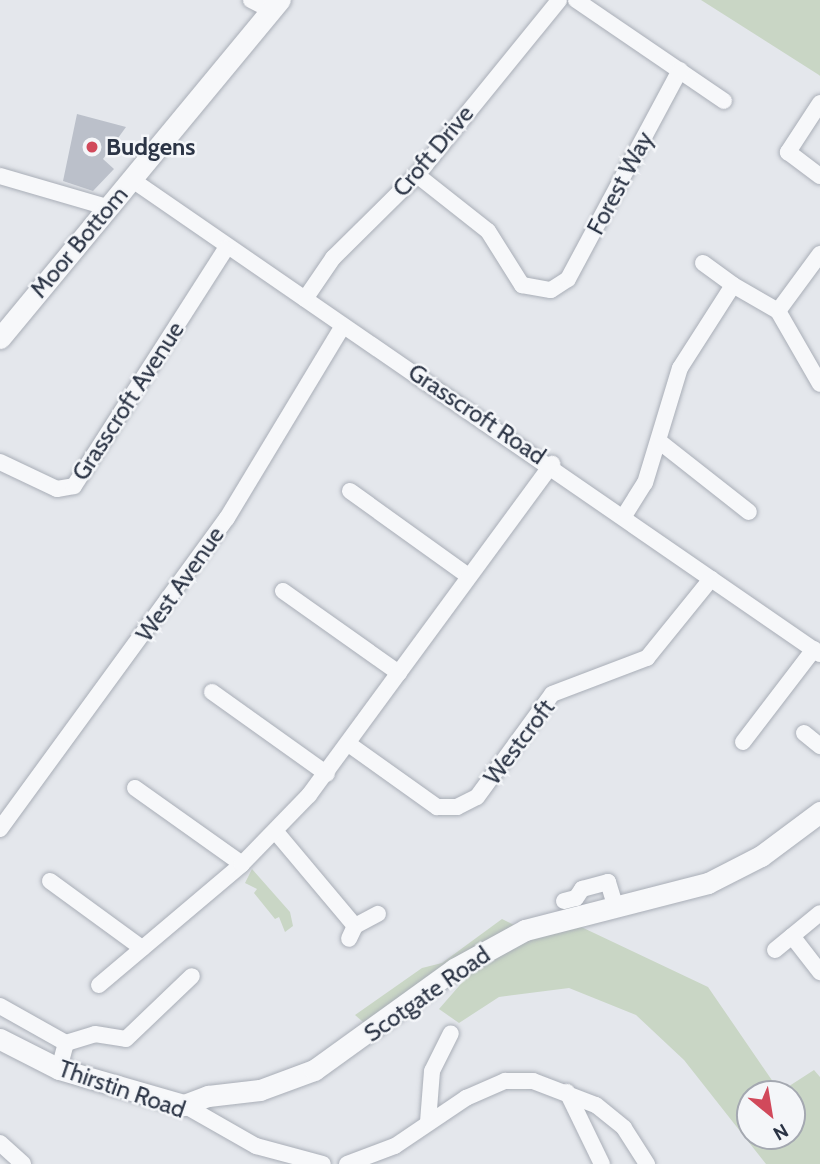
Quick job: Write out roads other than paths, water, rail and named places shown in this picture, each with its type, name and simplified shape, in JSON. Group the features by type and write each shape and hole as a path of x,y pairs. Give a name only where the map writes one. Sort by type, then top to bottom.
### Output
{"street":[{"path":"251,0 275,5"},
{"name":"Croft Drive","path":"305,299 333,258 417,175 559,0"},
{"path":"576,0 724,101"},
{"name":"Moor Bottom","path":"0,338 275,5"},
{"name":"Forest Way","path":"417,175 488,231 522,285 551,290 568,279 680,70"},
{"path":"820,103 788,152 820,176"},
{"path":"0,176 107,207"},
{"name":"Grasscroft Road","path":"131,179 226,248 552,464 817,652"},
{"name":"Grasscroft Avenue","path":"0,462 57,489 74,486 226,248"},
{"path":"778,311 820,254"},
{"path":"703,262 733,285 778,311 820,384"},
{"path":"624,516 660,442 680,368 733,285"},
{"name":"West Avenue","path":"0,829 227,518 343,326"},
{"path":"660,442 749,512"},
{"path":"99,985 242,864 276,832 327,774 350,745 467,575 552,464"},
{"path":"350,491 467,575"},
{"name":"Westcroft","path":"350,745 436,807 457,807 477,797 552,694 647,658 711,579"},
{"path":"283,591 398,673"},
{"path":"743,742 817,652"},
{"path":"212,692 327,774"},
{"path":"804,733 820,746"},
{"path":"135,788 242,864"},
{"name":"Scotgate Road","path":"184,1105 208,1096 260,1090 314,1070 454,969 525,930 708,883 761,856 820,812"},
{"path":"276,832 352,933 377,914"},
{"path":"50,881 142,948"},
{"path":"564,901 576,898 582,888 608,882 616,908"},
{"path":"775,950 820,913"},
{"path":"792,936 820,972"},
{"path":"0,1006 66,1043 95,1034 126,1039 192,976"},
{"path":"428,1122 432,1071 451,1033"},
{"name":"Thirstin Road","path":"0,1039 59,1069 184,1105 256,1146 323,1164"},
{"path":"59,1069 66,1043"},
{"path":"347,1164 395,1146 428,1122 505,1081 533,1081 596,1105 624,1128 647,1164"},
{"path":"567,1092 602,1164"},
{"path":"0,1143 23,1164"}],"place":[{"name":"Budgens","path":"92,147"}]}
